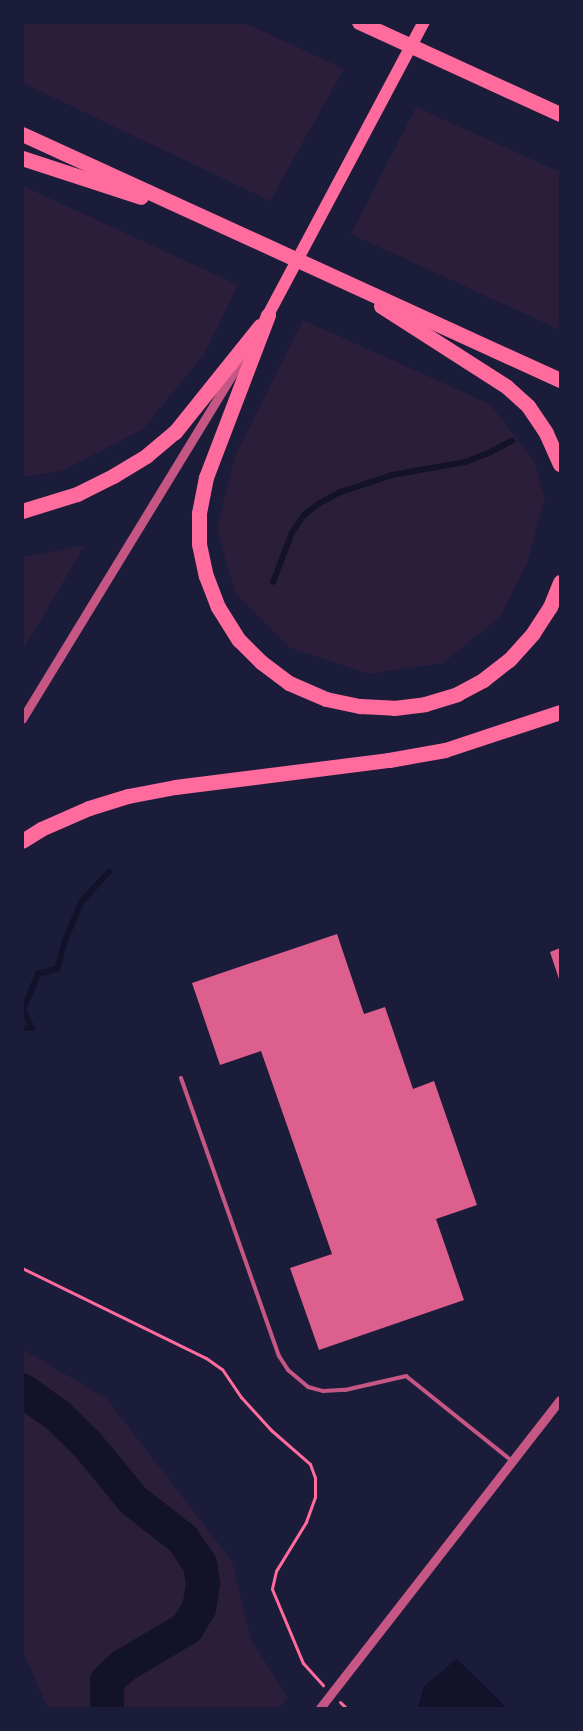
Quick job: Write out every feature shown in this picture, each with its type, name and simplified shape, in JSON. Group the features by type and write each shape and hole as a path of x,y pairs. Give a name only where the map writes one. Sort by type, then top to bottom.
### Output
{"highway":[{"path":"359,22 560,114"},
{"path":"22,134 560,380"},
{"path":"22,158 214,221"},
{"path":"329,273 507,387 528,406 546,433 560,464"},
{"path":"22,511 77,494 113,476 146,456 174,432 268,315"},
{"path":"268,315 206,477 199,513 199,544 206,576 218,606 239,640 261,662 289,683 326,699 360,706 394,708 425,704 457,694 483,680 509,660 533,633 550,606 560,582"},
{"path":"22,841 41,829 89,808 128,796 175,787 390,760 445,750 560,712"}],"main road":[{"path":"268,315 424,22"}],"street":[{"path":"22,719 268,315"},
{"path":"320,1708 560,1400"}],"lane":[{"path":"181,1078 279,1356 288,1370 308,1387 323,1391 345,1390 406,1376 512,1460"}],"path":[{"path":"22,1268 206,1358 222,1369 241,1397 271,1430 310,1464 314,1478 315,1497 306,1522 276,1571 272,1588 303,1663 326,1689"},
{"path":"333,1695 346,1708"}],"shaded area":[{"path":"22,23 245,23 344,69 270,201 23,83"},
{"path":"416,107 560,172 560,330 351,234"},
{"path":"23,186 238,285 203,356 143,429 62,471 23,477"},
{"path":"303,320 490,404 534,461 545,498 527,563 500,617 443,663 369,674 290,648 235,593 217,529 235,456"},
{"path":"85,545 23,650 23,557"},
{"path":"22,1349 106,1398 232,1561 251,1640 288,1697 279,1708 48,1708 23,1652"},
{"path":"457,1659 506,1708 418,1708 424,1686"}],"building":[{"path":"337,934 364,1014 385,1007 413,1089 434,1081 477,1205 436,1219 464,1300 319,1350 290,1268 332,1254 261,1051 220,1065 192,983"},
{"path":"560,948 560,982 550,952"}],"waterway":[{"path":"273,582 292,533 304,515 320,503 341,492 392,475 465,462 489,453 512,441"},
{"path":"22,1028 32,1028 23,1010 38,974 57,969 66,938 82,901 109,872"},
{"path":"22,1390 57,1415 87,1444 134,1501 183,1539 200,1564 203,1584 199,1608 187,1628 123,1666 107,1681 107,1708"}]}
